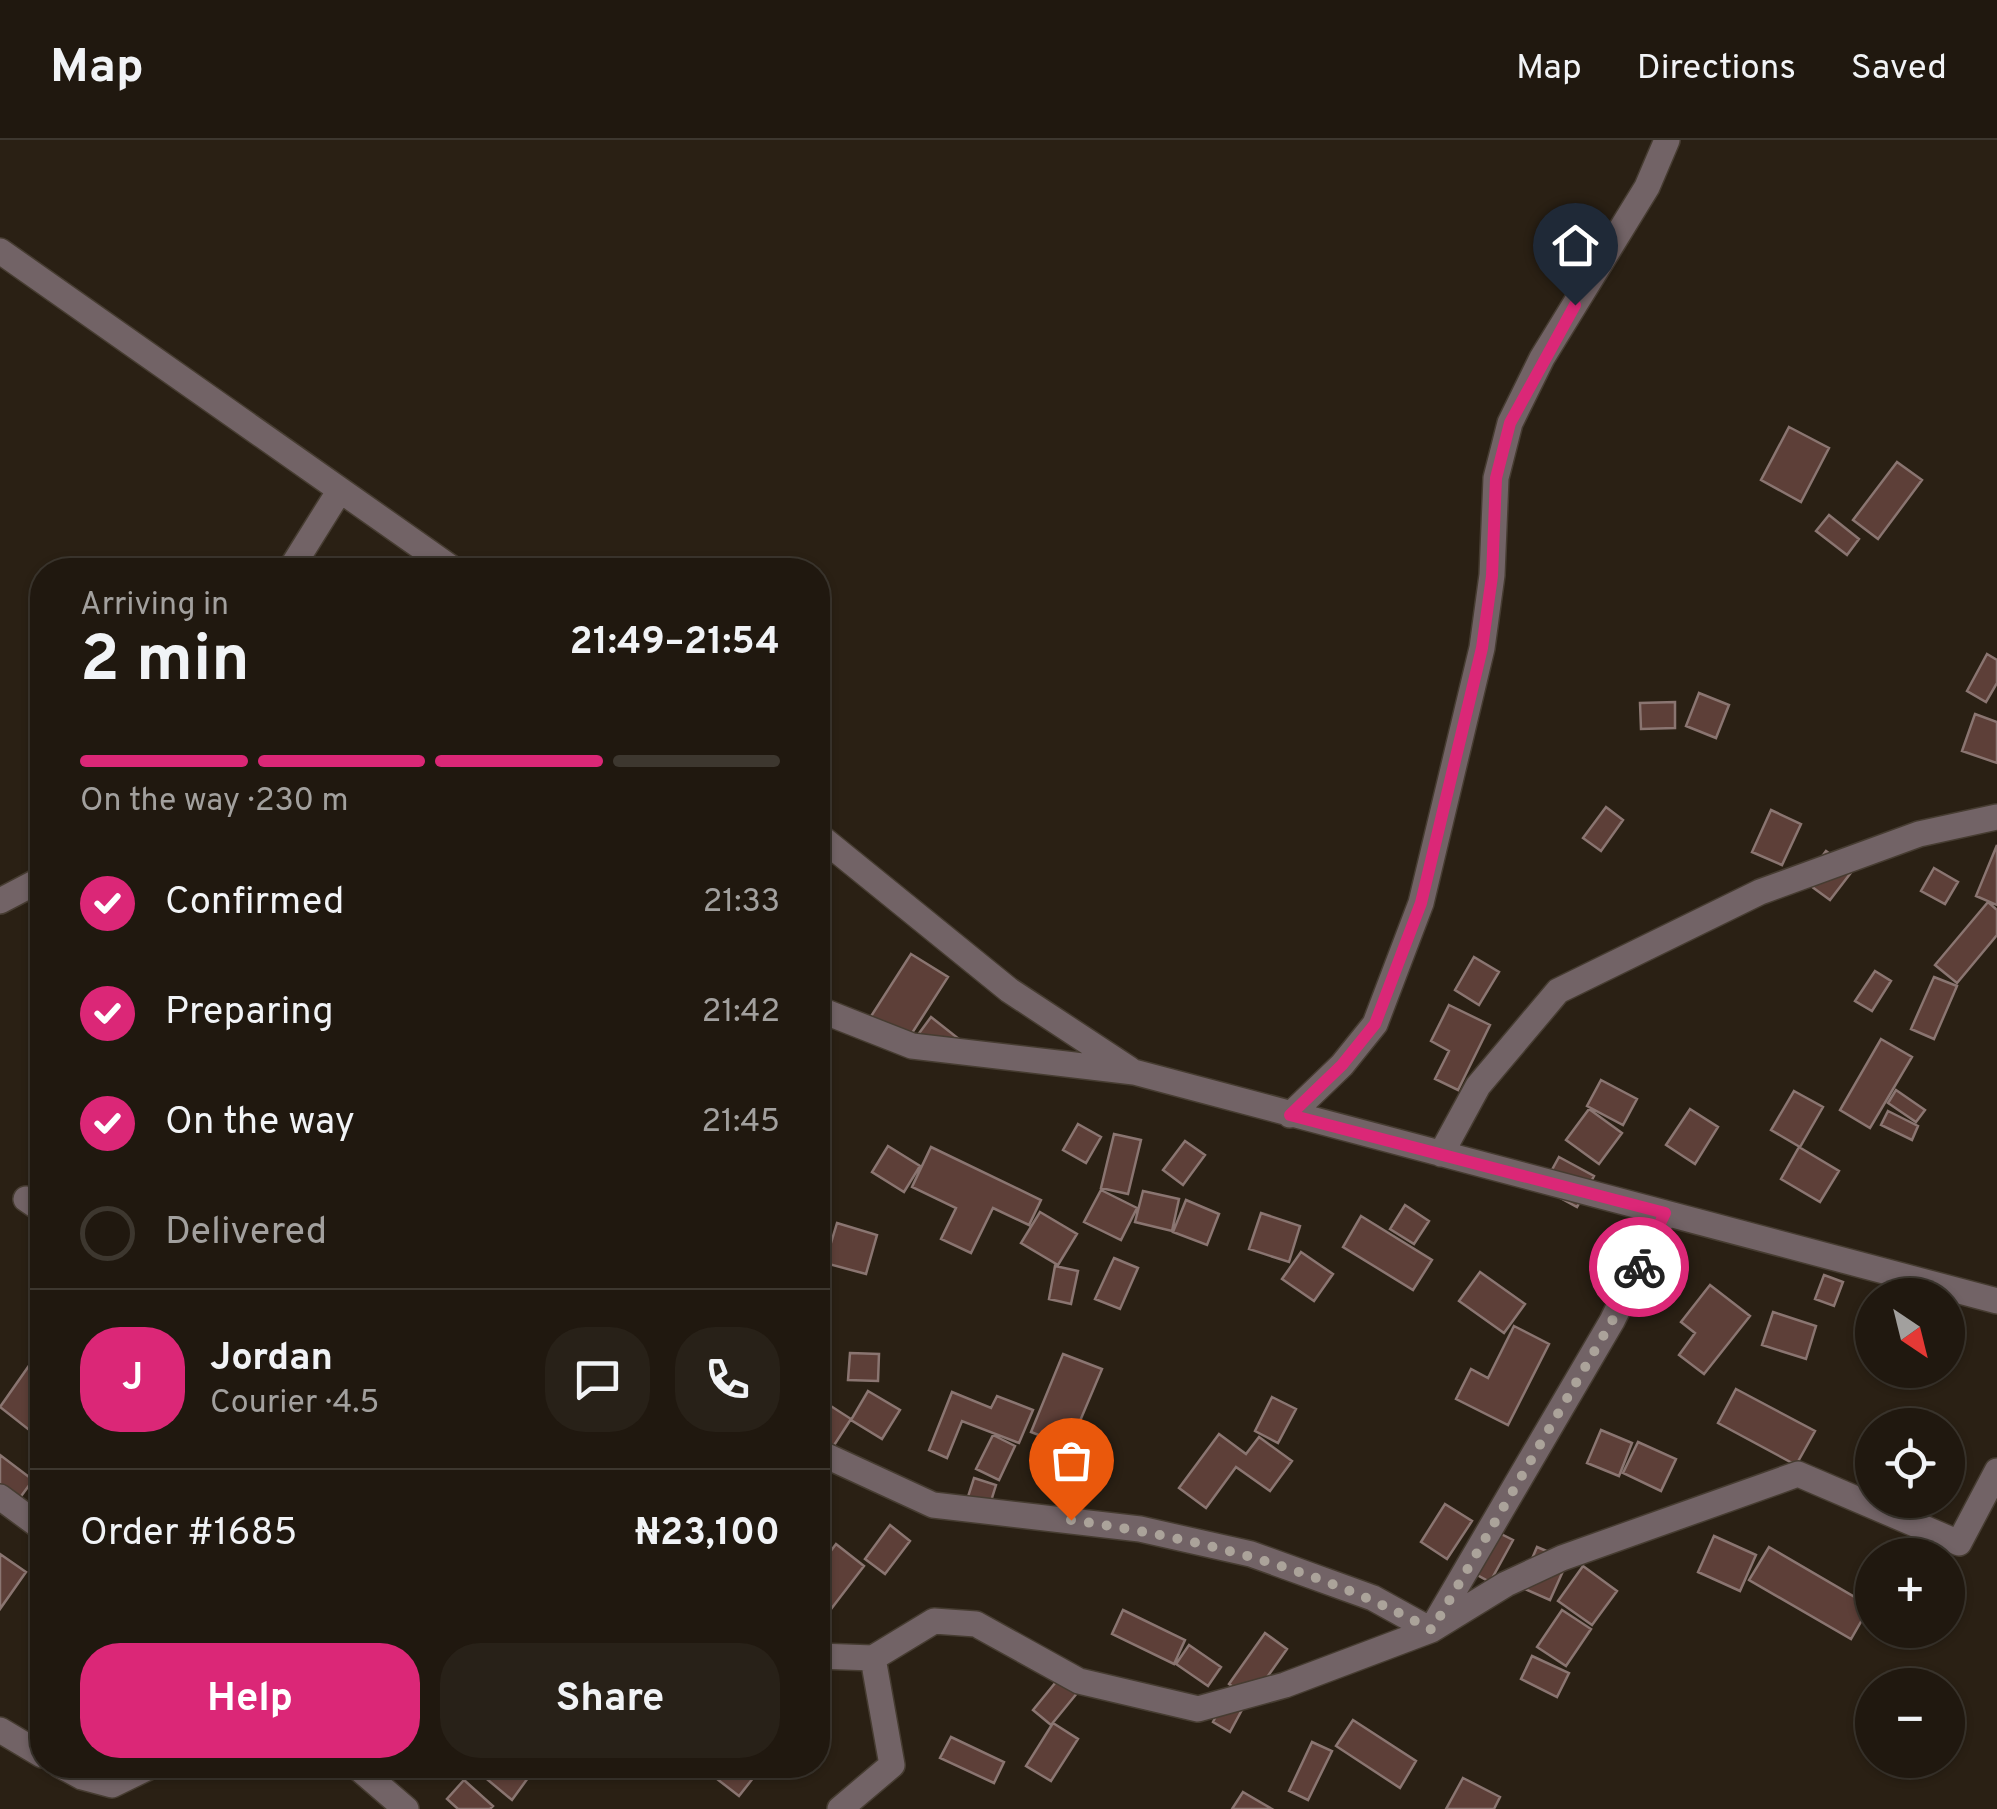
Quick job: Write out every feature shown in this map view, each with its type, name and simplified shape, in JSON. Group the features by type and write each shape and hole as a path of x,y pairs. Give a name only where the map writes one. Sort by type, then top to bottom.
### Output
{"street":[{"path":"1290,1115 1342,1065 1375,1024 1421,903 1482,648 1492,576 1496,478 1510,423 1542,358 1646,187 1668,140"},
{"path":"0,251 437,558"},
{"path":"298,558 340,490"},
{"path":"1441,1154 1478,1086 1558,990 1760,892 1919,834 1997,817"},
{"path":"830,845 1010,990 1134,1072"},
{"path":"0,901 30,885"},
{"path":"830,1014 912,1046 1134,1072 1997,1300"},
{"path":"1432,1630 1612,1321 1665,1213"},
{"path":"830,1458 933,1505 1140,1530 1250,1554 1374,1598 1432,1630"},
{"path":"830,1656 873,1658 934,1621 976,1624 1079,1681 1198,1710 1286,1684 1432,1630 1506,1584 1562,1558 1798,1474 1959,1544 1997,1472"},
{"path":"0,1498 30,1519"},
{"path":"840,1809 892,1765 873,1658"},
{"path":"0,1730 30,1748"},
{"path":"82,1778 112,1785 126,1778"},
{"path":"370,1778 406,1809"}],"building":[{"path":"1789,427 1829,448 1801,502 1761,480"},
{"path":"1897,462 1922,480 1878,539 1853,520"},
{"path":"1829,515 1859,539 1847,555 1816,531"},
{"path":"1987,654 1997,660 1997,683 1986,702 1967,691"},
{"path":"1699,693 1729,705 1716,738 1686,726"},
{"path":"1675,702 1675,728 1641,729 1640,703"},
{"path":"1975,714 1997,722 1997,763 1962,751"},
{"path":"1606,807 1623,820 1601,851 1583,838"},
{"path":"1771,810 1801,824 1782,865 1752,852"},
{"path":"1997,845 1997,905 1976,896"},
{"path":"1826,851 1853,870 1830,900 1804,881"},
{"path":"1934,868 1958,882 1945,904 1921,891"},
{"path":"1988,902 1997,910 1997,935 1957,983 1935,965"},
{"path":"911,954 948,977 905,1044 868,1021"},
{"path":"1474,957 1499,972 1479,1005 1455,990"},
{"path":"1875,971 1891,981 1872,1011 1855,1001"},
{"path":"1934,977 1957,986 1934,1039 1911,1029"},
{"path":"1449,1005 1490,1025 1458,1090 1435,1079 1449,1051 1431,1041"},
{"path":"931,1017 964,1043 917,1036"},
{"path":"1881,1039 1912,1057 1870,1128 1840,1110"},
{"path":"1601,1080 1637,1099 1623,1125 1587,1106"},
{"path":"1896,1090 1925,1110 1916,1122 1888,1103"},
{"path":"1794,1091 1823,1107 1800,1147 1771,1130"},
{"path":"1589,1109 1622,1133 1599,1164 1566,1140"},
{"path":"1690,1109 1718,1127 1695,1164 1666,1145"},
{"path":"1888,1111 1918,1126 1912,1140 1881,1125"},
{"path":"1078,1124 1101,1137 1086,1163 1063,1150"},
{"path":"1114,1134 1141,1140 1128,1194 1101,1188"},
{"path":"1185,1141 1205,1155 1183,1185 1163,1170"},
{"path":"888,1146 920,1166 904,1192 872,1172"},
{"path":"931,1147 1041,1200 1029,1225 993,1208 971,1253 941,1239 956,1208 912,1187"},
{"path":"1799,1147 1839,1171 1820,1202 1781,1179"},
{"path":"1559,1157 1594,1176 1577,1207 1542,1188"},
{"path":"1101,1190 1137,1208 1121,1240 1084,1222"},
{"path":"1143,1191 1179,1199 1172,1231 1135,1222"},
{"path":"1186,1200 1219,1214 1207,1245 1173,1232"},
{"path":"1405,1205 1429,1221 1414,1244 1390,1229"},
{"path":"1040,1212 1077,1234 1058,1265 1021,1243"},
{"path":"1261,1213 1300,1226 1289,1262 1249,1249"},
{"path":"1361,1216 1432,1260 1413,1290 1343,1247"},
{"path":"837,1223 877,1235 866,1274 830,1264 830,1246"},
{"path":"1301,1252 1333,1274 1314,1301 1282,1279"},
{"path":"1114,1258 1138,1268 1120,1309 1095,1299"},
{"path":"1055,1266 1078,1271 1071,1304 1049,1299"},
{"path":"1480,1272 1525,1304 1504,1333 1459,1301"},
{"path":"1824,1275 1843,1282 1834,1306 1815,1299"},
{"path":"1710,1285 1750,1316 1704,1374 1679,1355 1695,1333 1681,1322"},
{"path":"1773,1312 1816,1326 1806,1359 1762,1345"},
{"path":"1514,1326 1549,1344 1508,1425 1456,1399 1471,1369 1488,1378"},
{"path":"850,1353 879,1354 878,1381 848,1380"},
{"path":"1063,1354 1102,1369 1069,1447 1031,1432"},
{"path":"30,1364 30,1431 0,1407"},
{"path":"1736,1389 1815,1431 1796,1465 1718,1423"},
{"path":"868,1391 900,1410 882,1439 851,1420"},
{"path":"952,1392 991,1408 997,1396 1033,1410 1019,1443 962,1421 947,1458 929,1450"},
{"path":"1272,1397 1296,1409 1278,1443 1255,1431"},
{"path":"830,1406 851,1419 830,1451"},
{"path":"1601,1430 1632,1443 1619,1476 1587,1463"},
{"path":"1219,1434 1246,1454 1259,1437 1292,1461 1270,1491 1236,1467 1206,1508 1179,1488"},
{"path":"993,1435 1015,1446 999,1480 976,1469"},
{"path":"1638,1442 1676,1459 1661,1491 1623,1473"},
{"path":"0,1455 30,1478 19,1499 0,1485"},
{"path":"974,1478 996,1485 987,1514 965,1506"},
{"path":"1445,1504 1472,1521 1447,1559 1421,1542"},
{"path":"1481,1524 1513,1540 1490,1582 1459,1565"},
{"path":"890,1525 910,1541 885,1574 865,1559"},
{"path":"1714,1536 1756,1555 1740,1591 1698,1572"},
{"path":"836,1544 864,1566 830,1610 830,1552"},
{"path":"1537,1547 1568,1560 1550,1600 1520,1587"},
{"path":"1769,1547 1855,1597 1855,1632 1851,1639 1749,1580"},
{"path":"0,1554 26,1572 0,1609"},
{"path":"1583,1566 1617,1591 1592,1625 1558,1601"},
{"path":"1123,1610 1185,1640 1174,1664 1112,1634"},
{"path":"1562,1610 1591,1629 1566,1666 1537,1647"},
{"path":"1265,1633 1287,1649 1251,1700 1229,1684"},
{"path":"1189,1645 1221,1667 1208,1686 1176,1664"},
{"path":"1532,1656 1569,1673 1557,1697 1521,1679"},
{"path":"1060,1677 1078,1692 1051,1725 1033,1710"},
{"path":"1226,1696 1244,1706 1230,1732 1213,1722"},
{"path":"1353,1720 1416,1761 1400,1788 1336,1746"},
{"path":"1053,1723 1078,1739 1051,1781 1026,1766"},
{"path":"951,1737 1004,1762 994,1783 940,1758"},
{"path":"1312,1742 1332,1751 1308,1800 1289,1791"},
{"path":"486,1778 528,1778 512,1800"},
{"path":"716,1778 753,1778 739,1796"},
{"path":"1463,1778 1500,1797 1494,1809 1446,1809"},
{"path":"464,1780 493,1806 490,1809 458,1809 447,1799"},
{"path":"1243,1792 1272,1809 1232,1809"}],"way so far":[{"path":"1071,1520 1140,1530 1250,1554 1374,1598 1432,1630 1612,1321 1639,1267"}],"route":[{"path":"1575,305 1542,358 1510,423 1496,478 1492,576 1482,648 1421,903 1375,1024 1342,1065 1290,1115 1665,1213 1639,1267"}]}
